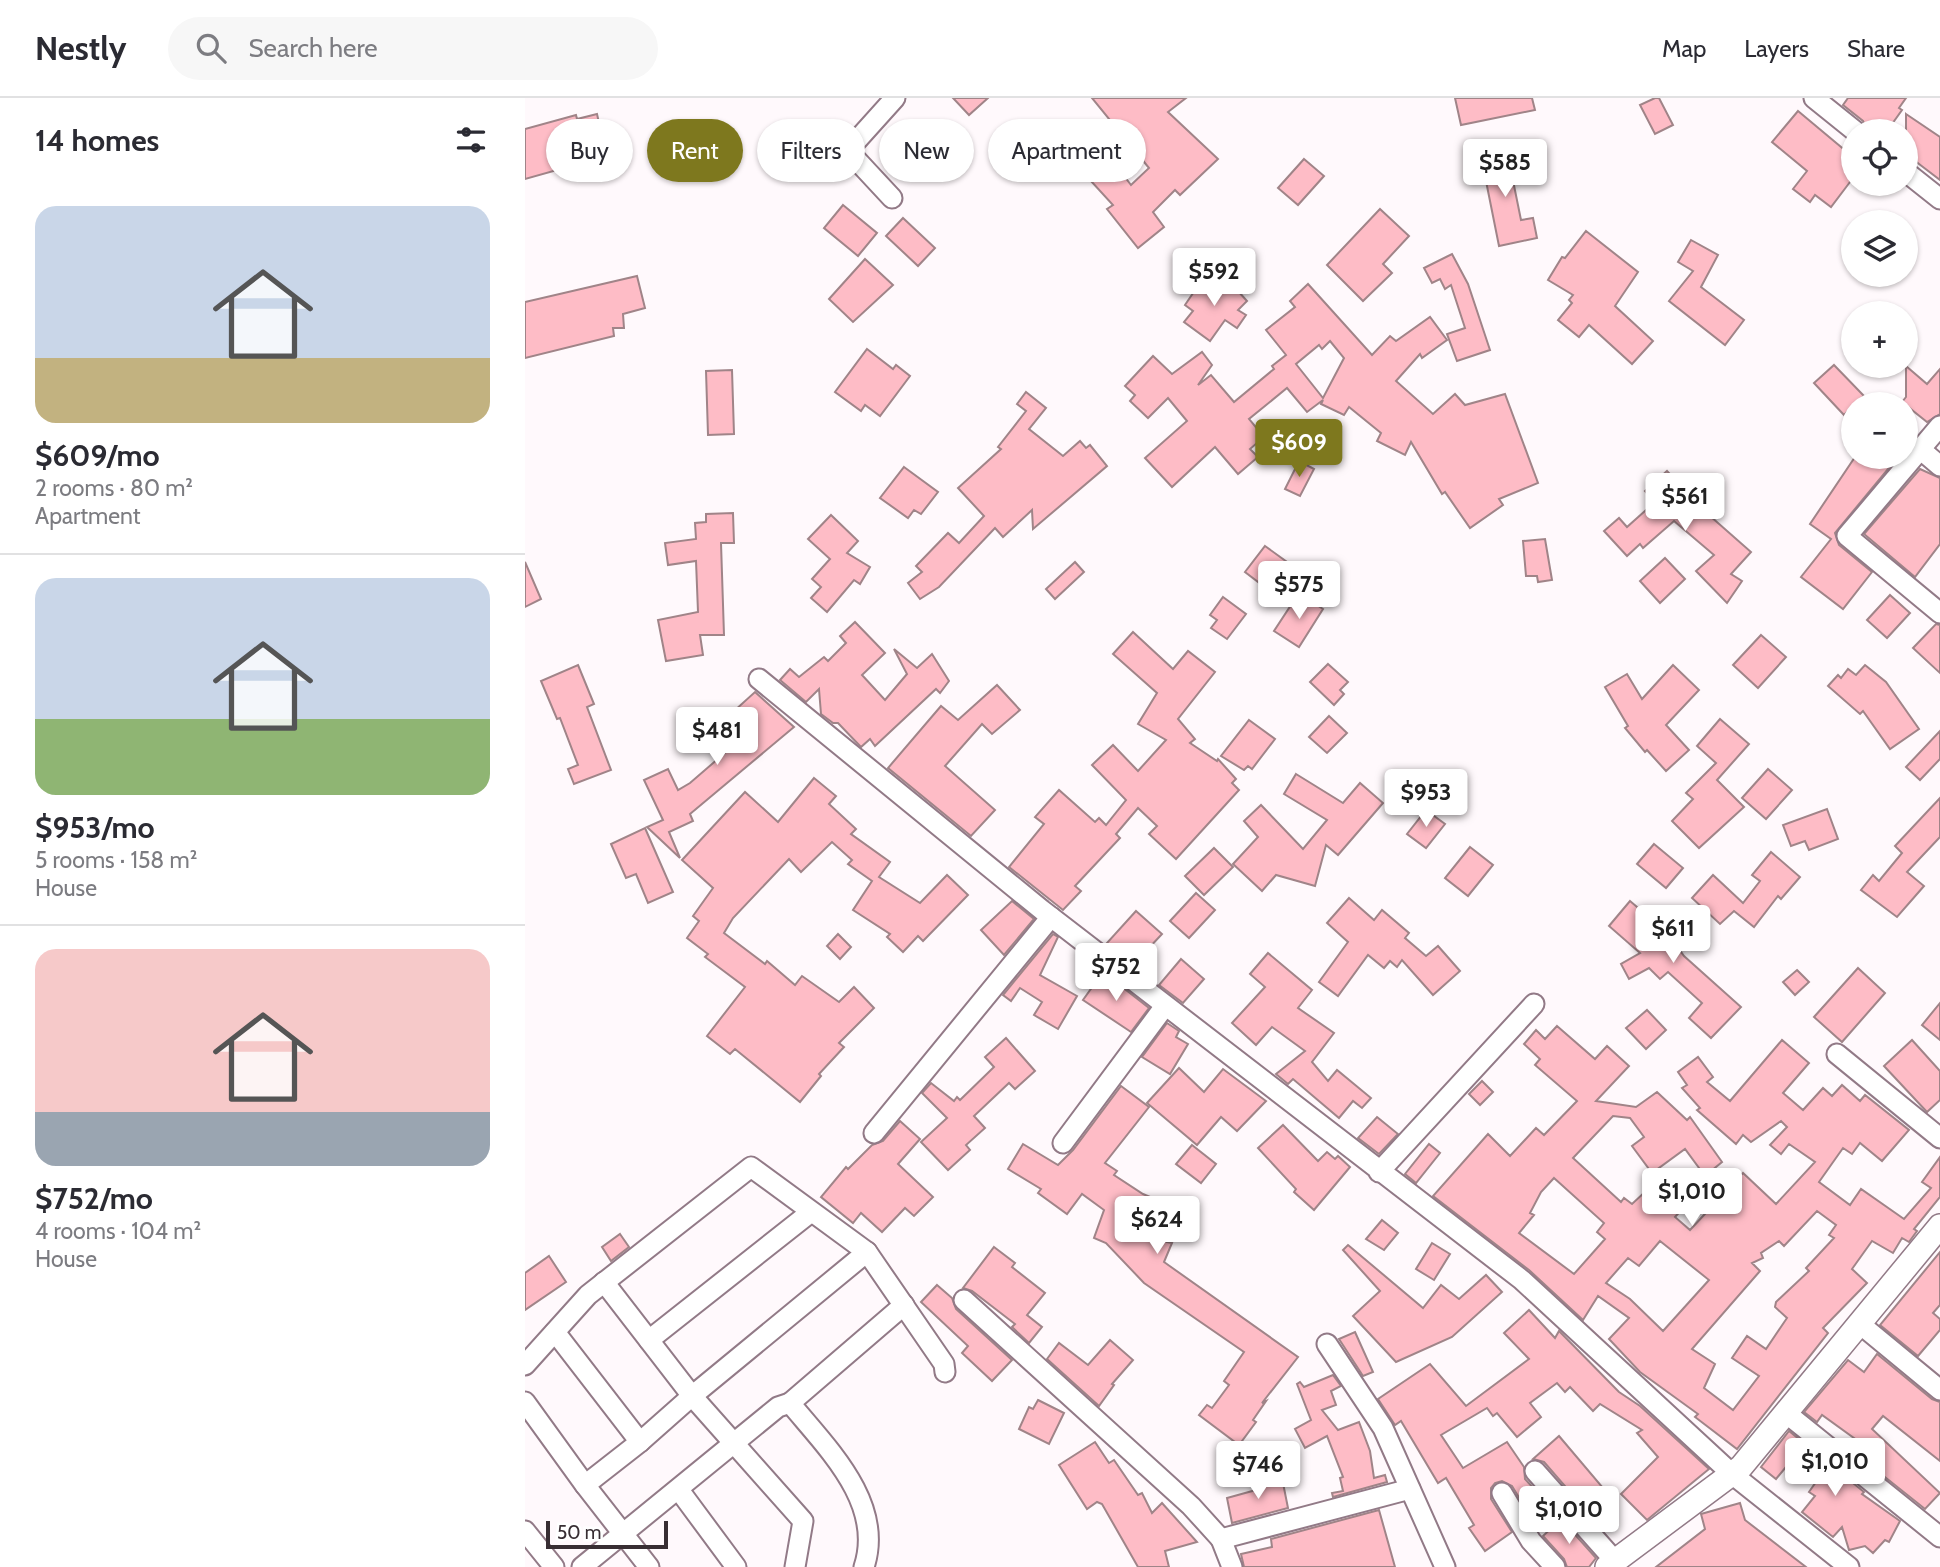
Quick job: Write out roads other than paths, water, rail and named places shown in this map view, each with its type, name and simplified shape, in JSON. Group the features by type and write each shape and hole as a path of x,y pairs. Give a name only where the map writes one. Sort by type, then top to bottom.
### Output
{"street":[{"path":"1814,98 1841,119"},
{"path":"887,101 850,148 852,155 892,198"},
{"path":"1918,182 1940,199"},
{"path":"1940,426 1847,536 1940,613"},
{"path":"1920,449 1940,466"},
{"path":"759,679 1051,917 1522,1280 1732,1474 1849,1567"},
{"path":"874,1133 1051,917"},
{"path":"1379,1172 1534,1004"},
{"path":"1063,1143 1165,1006"},
{"path":"1837,1054 1940,1138"},
{"path":"525,1366 588,1295 751,1167 867,1252 944,1364 945,1372"},
{"path":"649,1340 811,1212"},
{"path":"1535,1471 1611,1564 1741,1467 1938,1234"},
{"path":"585,1485 867,1252"},
{"path":"604,1282 692,1396 803,1521 795,1567"},
{"path":"964,1300 1191,1506 1221,1539 1232,1567"},
{"path":"582,1567 778,1407 790,1403 904,1305"},
{"path":"1860,1324 1940,1390"},
{"path":"555,1332 640,1442"},
{"path":"1328,1344 1383,1428 1445,1567"},
{"path":"525,1402 649,1567"},
{"path":"790,1403 852,1479 868,1530 864,1567"},
{"path":"1786,1413 1940,1537"},
{"path":"1221,1539 1410,1489"},
{"path":"679,1490 736,1567"},
{"path":"1502,1493 1531,1541 1555,1567"},
{"path":"525,1531 554,1567"}]}
